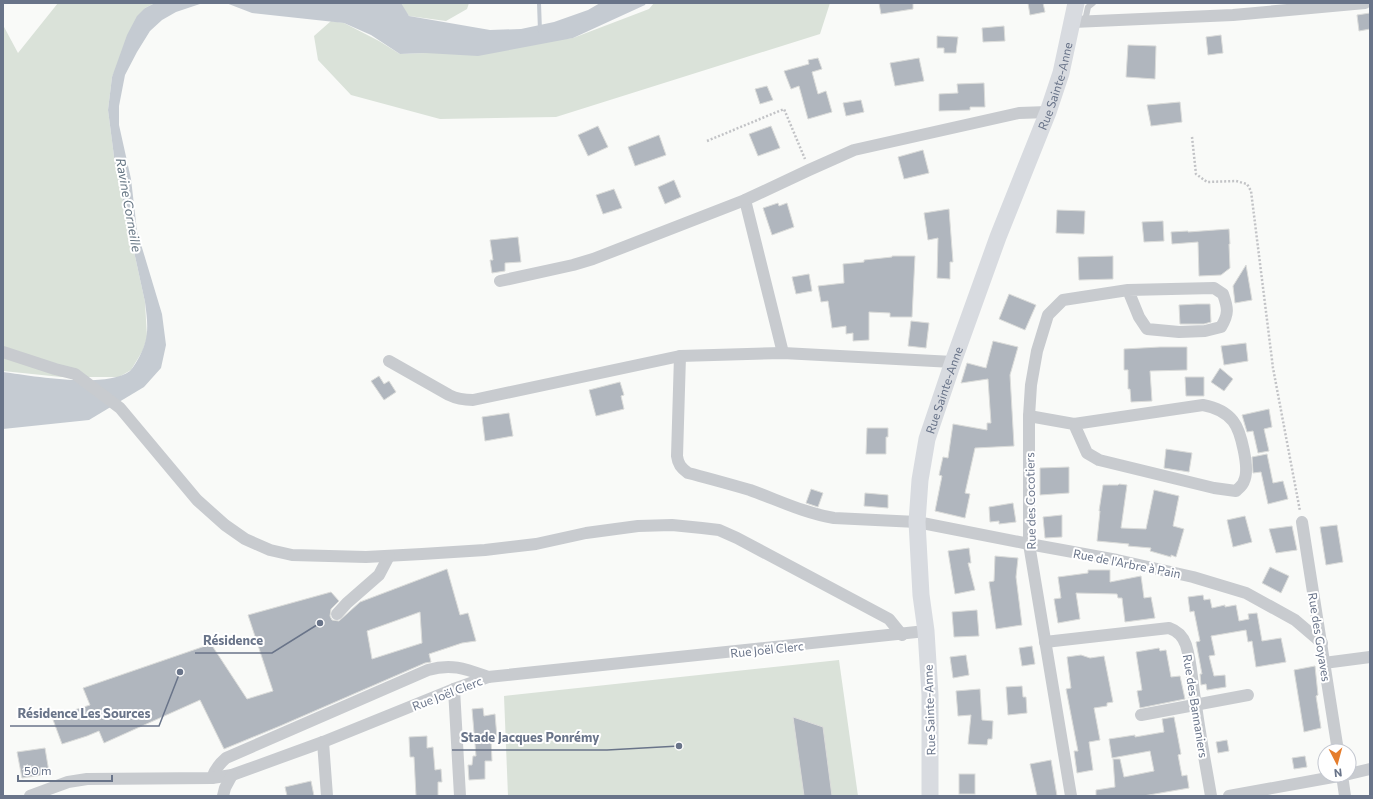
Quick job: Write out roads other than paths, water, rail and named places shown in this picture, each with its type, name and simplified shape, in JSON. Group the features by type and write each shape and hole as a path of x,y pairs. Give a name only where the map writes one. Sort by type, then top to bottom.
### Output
{"main road":[{"name":"Rue Sainte-Anne","path":"930,796 930,695 926,631 921,595 917,522 920,480 927,439 998,237 1048,112 1079,21 1076,3"}],"street":[{"path":"1079,21 1233,15 1365,3"},
{"path":"500,281 587,260 745,200 854,150 1019,113 1048,112"},
{"path":"745,200 782,353"},
{"name":"Rue des Cocotiers","path":"1071,796 1029,544 1029,416 1031,385 1036,351 1048,315 1063,300 1128,290 1214,288 1223,294 1227,305 1226,318 1221,327 1206,331 1179,332 1147,329 1139,318 1128,290"},
{"path":"3,352 75,374 120,408 196,500 225,525 245,539 270,550 292,555 366,557 389,556 485,550 536,544 586,533 638,526 672,526 719,530 737,538 889,619 902,635"},
{"path":"389,361 449,395 457,399 465,400 473,400 680,356 782,353 953,362"},
{"name":"Rue de l'Arbre à Pain","path":"680,356 677,456 681,468 688,472 749,490 820,516 847,519 917,522 1117,560 1193,577 1246,593 1295,620 1322,643"},
{"path":"1029,416 1074,424 1203,405 1217,408 1232,420 1240,436 1246,470 1244,482 1236,491 1214,488 1099,460 1087,453 1074,424"},
{"name":"Rue des Goyaves","path":"1302,522 1337,743"},
{"path":"337,614 347,603 379,575 389,556"},
{"name":"Rue des Bannaniers","path":"1046,642 1169,628 1175,630 1181,635 1189,657 1211,796"},
{"name":"Rue Joël Clerc","path":"30,796 46,793 68,782 88,779 212,778 232,775 323,742 454,689 488,677 902,635 926,631"},
{"path":"1324,663 1370,657"},
{"path":"212,778 214,770 226,758 428,670 438,667 459,667 488,677"},
{"path":"454,689 460,796"},
{"path":"1141,715 1248,695"},
{"path":"323,742 327,796"},
{"path":"1357,772 1370,769"},
{"path":"223,796 225,788 232,775"},
{"path":"1229,796 1317,780"},
{"path":"1344,783 1345,796"}],"lane":[{"path":"1079,21 1088,7 1093,3"}],"water":[{"name":"Ravine Corneille","path":"155,3 203,3 176,12 162,20 150,31 125,75 119,106 119,125 131,179 137,231 162,314 166,345 161,368 144,387 89,420 3,429 3,372 68,380 104,379 119,376 130,371 137,361 144,346 147,332 145,302 115,164 108,110 112,77 127,35 137,16 145,8"},
{"path":"226,3 401,3 409,16 490,30 521,29 554,22 588,10 600,3 646,3 645,5 573,38 478,56 425,53 400,54 371,35 344,23 252,13"}],"waterway":[{"path":"539,3 540,31"}],"place":[{"name":"Résidence","path":"320,623"},
{"name":"Résidence Les Sources","path":"180,672"},
{"name":"Stade Jacques Ponrémy","path":"679,746"}]}
